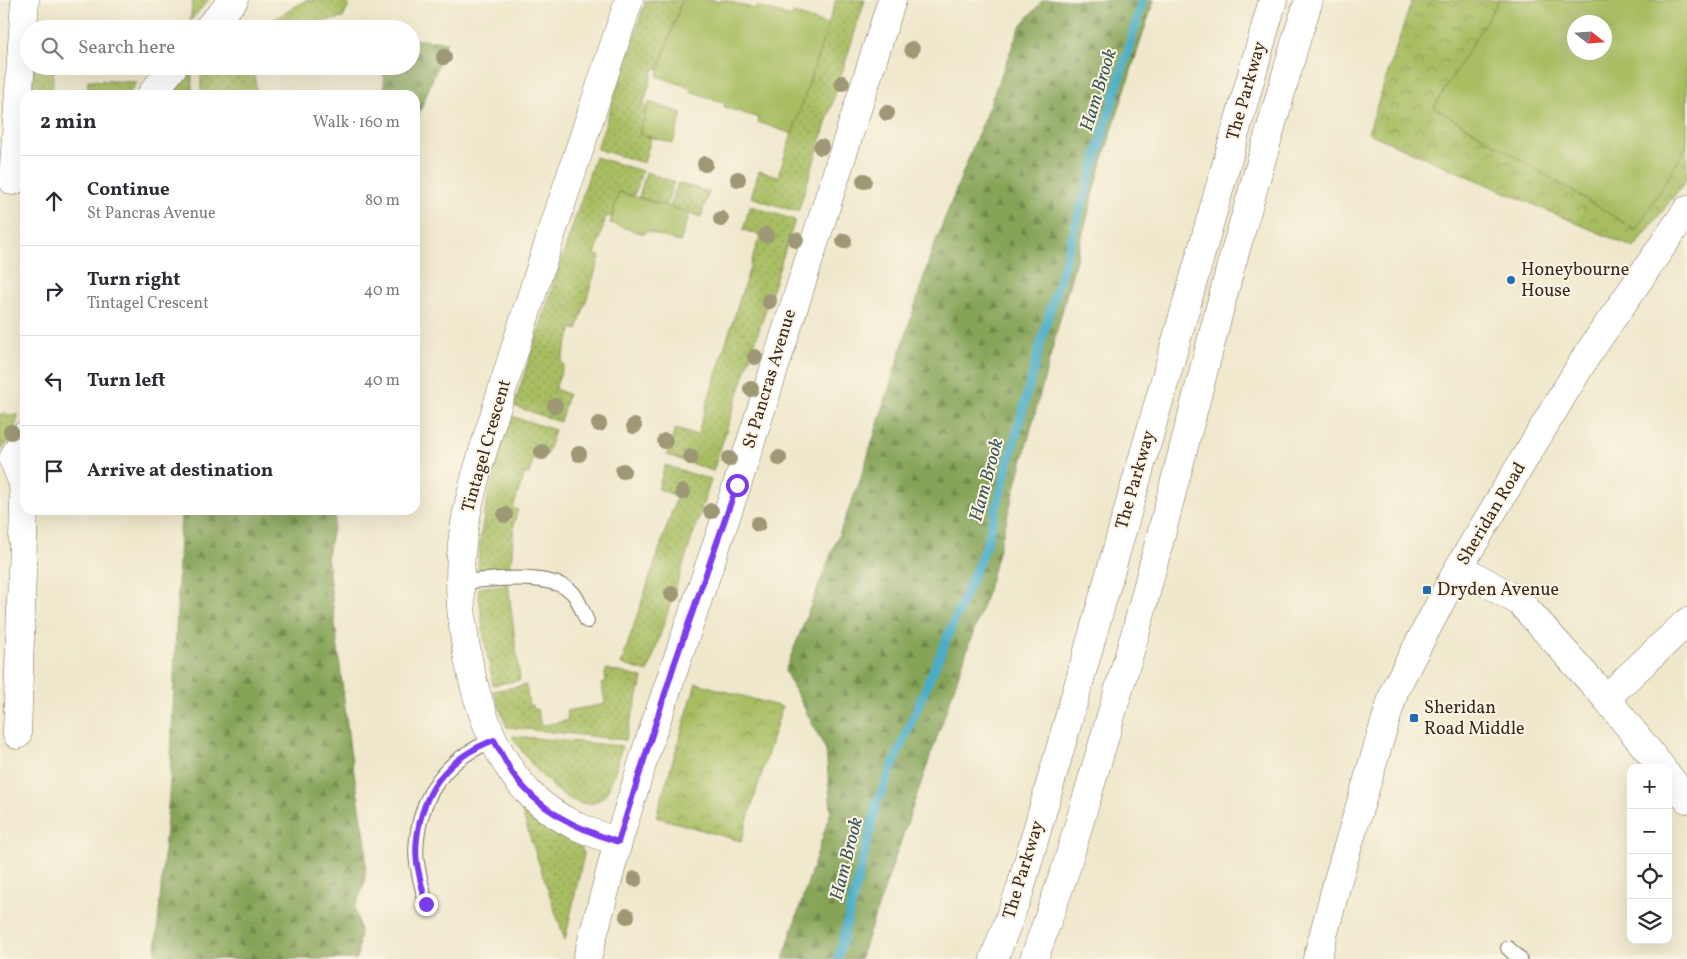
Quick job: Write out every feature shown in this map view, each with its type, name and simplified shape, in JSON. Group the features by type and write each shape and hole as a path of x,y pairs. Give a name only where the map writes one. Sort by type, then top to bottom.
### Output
{"main road":[{"path":"24,20 25,0"},
{"path":"215,20 234,0"},
{"name":"Tintagel Crescent","path":"618,842 566,822 532,795 514,774 494,740 477,694 468,657 459,582 462,543 472,487 628,0"},
{"name":"St Pancras Avenue","path":"587,959 618,842 657,719 737,485 892,0"},
{"name":"The Parkway","path":"994,959 1023,881 1273,0"},
{"name":"The Parkway","path":"1034,959 1066,868 1136,631 1229,273 1309,0"},
{"path":"13,185 20,75"},
{"path":"155,90 167,75"},
{"name":"Sheridan Road","path":"1317,959 1339,876 1394,689 1460,566 1588,356 1687,210"},
{"path":"20,442 7,462 20,479"},
{"path":"17,735 24,515"},
{"path":"1460,566 1520,602 1606,698 1659,764"},
{"path":"1606,698 1687,622"},
{"path":"1672,781 1687,799"}],"lane":[{"path":"459,582 538,578 559,584 573,594 587,621"},
{"path":"426,904 417,861 417,833 424,803 434,784 456,760 481,745 494,740"},
{"path":"1508,948 1520,959"}],"green space":[{"path":"193,0 209,0 191,20"},
{"path":"306,0 346,0 349,5 343,18 331,20 274,20"},
{"path":"646,0 682,0 659,69 654,68 643,106 647,108 639,134 651,138 644,163 597,149"},
{"path":"682,0 713,0 719,2 720,0 725,0 755,9 757,6 791,17 793,13 828,25 792,134 758,122 759,118 724,107 725,103 690,91 691,88 657,76"},
{"path":"836,0 865,0 798,212 751,197 759,171 778,176"},
{"path":"1043,0 1154,0 1103,158 988,590 860,959 783,959 831,811 826,750 785,671 860,481 932,251 1020,27"},
{"path":"1412,0 1687,0 1687,179 1634,248 1368,133"},
{"path":"1499,0 1687,0 1687,145 1636,230 1434,107"},
{"path":"420,40 447,42 420,111 420,90 385,90 384,75 420,75"},
{"path":"33,75 53,75 52,90 32,90"},
{"path":"186,75 192,75 192,90 175,90"},
{"path":"201,75 254,75 256,90 201,90"},
{"path":"88,80 137,82 131,90 87,90"},
{"path":"649,102 682,113 673,143 639,134"},
{"path":"595,157 642,171 634,196 619,192 612,217 606,216 595,255 600,256 577,330 572,328 561,362 564,364 555,389 568,394 560,422 514,406"},
{"path":"646,172 674,182 666,206 639,197"},
{"path":"678,183 709,192 701,217 670,207"},
{"path":"619,192 690,213 680,242 646,231 644,234 610,223"},
{"path":"750,206 795,220 713,471 667,455 675,429 697,435 760,235 743,230"},
{"path":"0,414 18,415 12,434 0,451"},
{"path":"511,416 555,430 547,454 536,450 529,474 525,473 513,508 518,510 514,522 511,568 478,570 479,550 489,492"},
{"path":"665,465 711,480 648,672 621,664 677,496 658,489"},
{"path":"181,515 336,515 327,556 350,750 366,842 365,882 355,908 360,931 357,959 155,959 170,782"},
{"path":"508,584 520,680 493,685 484,637 478,588"},
{"path":"607,669 643,678 625,740 507,727 493,691 526,685 529,706 533,705 534,710 537,709 541,726 568,720 566,711 605,704 602,683 606,682 605,673"},
{"path":"696,683 782,707 741,841 656,817"},
{"path":"512,736 622,746 613,779 604,796 592,803 579,803 565,796 552,786 528,759"},
{"path":"521,810 551,832 580,844 584,854 565,940"}],"waterway":[{"name":"Ham Brook","path":"838,959 877,803 986,546 1044,331 1143,0"}],"place":[{"name":"Honeybourne House","path":"1511,280"},
{"name":"Dryden Avenue","path":"1427,590"},
{"name":"Sheridan Road Middle","path":"1414,718"}],"route":[{"path":"426,904 417,861 417,833 424,803 434,784 456,760 481,745 494,740 514,774 532,795 548,809 566,822 618,842 674,665 737,485"}]}
